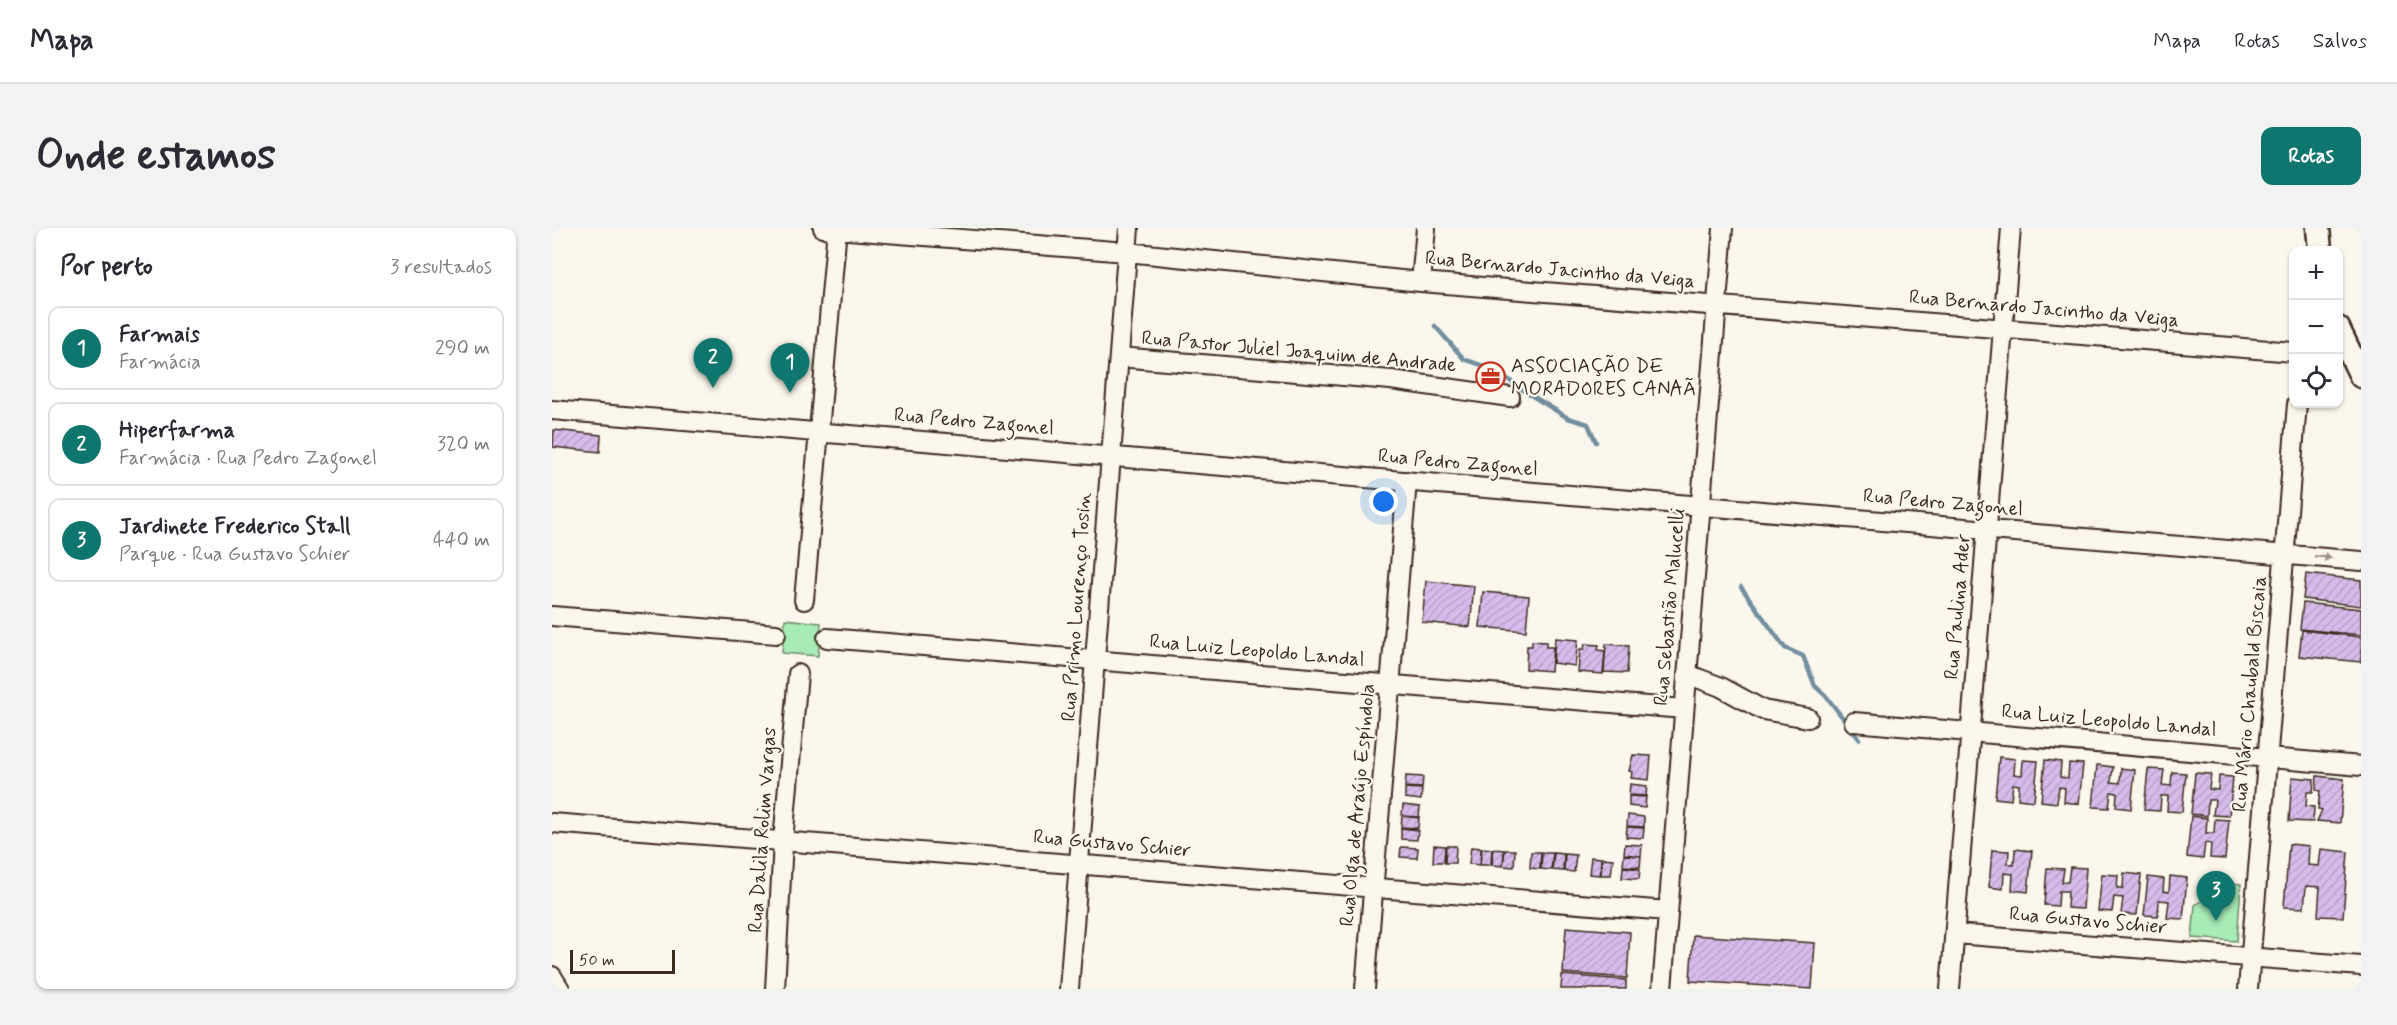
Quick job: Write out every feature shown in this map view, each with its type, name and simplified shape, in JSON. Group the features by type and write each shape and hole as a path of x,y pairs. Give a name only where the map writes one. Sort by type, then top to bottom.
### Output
{"main road":[{"path":"2318,228 2320,246"},
{"path":"2343,339 2353,361"}],"street":[{"name":"Rua Bernardo Jacintho da Veiga","path":"832,228 1127,252 1421,282 2289,352"},
{"path":"804,600 819,432 832,228"},
{"name":"Rua Primo Lourenço Tosin","path":"1069,989 1129,228"},
{"path":"1421,282 1426,228"},
{"name":"Rua Sebastião Malucelli","path":"1662,989 1723,228"},
{"name":"Rua Paulina Ader","path":"1950,989 2011,228"},
{"name":"Rua Pastor Juliel Joaquim de Andrade","path":"1119,357 1391,380 1510,397"},
{"name":"Rua Mário Chaubald Biscaia","path":"2248,989 2297,408"},
{"name":"Rua Pedro Zagonel","path":"552,410 2361,561"},
{"name":"Rua Olga de Araújo Espíndola","path":"1365,989 1407,481"},
{"path":"552,616 776,634"},
{"name":"Rua Luiz Leopoldo Landal","path":"826,638 1684,709"},
{"name":"Rua Dalila Rolim Vargas","path":"775,989 783,841 798,674"},
{"path":"1687,674 1721,687 1763,710 1808,718"},
{"name":"Rua Luiz Leopoldo Landal","path":"1854,722 2361,766"},
{"name":"Rua Gustavo Schier","path":"552,823 1668,911"},
{"name":"Rua Gustavo Schier","path":"1955,934 2361,966"},
{"path":"552,976 560,989"}],"green space":[{"path":"785,619 821,623 818,656 782,653"},
{"path":"2230,883 2241,884 2237,941 2192,938 2195,905"}],"building":[{"name":"ASSOCIAÇÃO DE MORADORES CANAÃ","path":"1487,370 1497,374 1495,380 1499,382 1497,390 1482,386"},
{"path":"554,430 601,435 600,452 553,447"},
{"path":"2306,574 2361,580 2361,606 2303,599"},
{"path":"1426,581 1474,586 1470,627 1422,622"},
{"path":"1483,592 1529,596 1526,631 1480,627"},
{"path":"2303,603 2361,609 2361,635 2300,629"},
{"path":"2302,630 2361,637 2361,662 2299,656"},
{"path":"1555,638 1578,640 1575,666 1553,663"},
{"path":"1532,641 1546,642 1546,647 1553,647 1551,671 1526,669 1527,646 1532,646"},
{"path":"1585,644 1599,645 1598,650 1605,651 1603,674 1578,672 1580,649 1584,649"},
{"path":"1606,644 1629,646 1627,673 1604,672"},
{"path":"1633,755 1651,756 1649,780 1631,778 1632,772 1629,771"},
{"path":"1999,757 2015,759 2014,774 2022,775 2023,760 2038,761 2034,801 2018,799 2019,785 2013,784 2011,800 1995,798"},
{"path":"2045,760 2061,762 2060,777 2068,778 2069,763 2083,764 2079,804 2064,802 2065,788 2059,787 2057,803 2041,801"},
{"path":"2097,765 2113,767 2111,782 2120,783 2121,768 2135,770 2131,809 2116,807 2117,793 2111,792 2109,808 2093,807"},
{"path":"2148,769 2164,770 2162,785 2171,786 2172,772 2186,773 2182,812 2167,811 2168,796 2161,796 2160,811 2144,810"},
{"path":"2195,773 2211,774 2209,789 2218,790 2219,776 2233,777 2229,816 2213,815 2215,800 2208,800 2207,816 2191,814"},
{"path":"1406,776 1423,777 1422,788 1405,787"},
{"path":"2317,776 2344,779 2340,823 2317,821 2322,810 2318,809 2320,791 2316,790"},
{"path":"2292,777 2314,779 2313,792 2307,792 2306,806 2314,807 2313,822 2289,821"},
{"path":"1630,784 1647,786 1646,796 1629,795"},
{"path":"1405,788 1422,789 1421,800 1405,798"},
{"path":"1629,796 1646,797 1645,808 1629,806"},
{"path":"1403,805 1420,807 1419,817 1402,816"},
{"path":"1628,815 1644,817 1644,827 1627,826"},
{"path":"1402,816 1419,818 1418,828 1401,827"},
{"path":"2191,816 2207,818 2206,833 2214,833 2215,819 2229,820 2225,859 2210,858 2211,844 2205,843 2203,859 2187,857"},
{"path":"1627,827 1644,828 1643,838 1626,837"},
{"path":"1401,828 1418,830 1417,840 1401,839"},
{"path":"1625,844 1642,845 1641,856 1624,854"},
{"path":"2289,844 2309,846 2308,865 2319,866 2321,849 2348,852 2343,917 2318,916 2320,887 2306,886 2304,908 2284,907"},
{"path":"1434,845 1445,846 1444,862 1433,862"},
{"path":"1446,846 1456,846 1455,863 1445,863"},
{"path":"1401,847 1418,848 1417,858 1400,857"},
{"path":"1471,847 1481,848 1480,865 1469,864"},
{"path":"1482,848 1492,849 1491,865 1480,865"},
{"path":"1493,849 1504,850 1503,866 1492,865"},
{"path":"2015,849 2032,851 2028,892 2012,890 2013,874 2004,873 2003,889 1989,887 1992,850 2009,851 2008,864 2014,865"},
{"path":"1505,850 1515,850 1514,867 1503,866"},
{"path":"1531,852 1541,852 1540,869 1530,868"},
{"path":"1542,853 1553,853 1551,870 1541,869"},
{"path":"1554,853 1564,854 1563,871 1552,870"},
{"path":"1565,854 1576,855 1574,872 1564,871"},
{"path":"1624,855 1641,856 1640,867 1623,866"},
{"path":"1591,857 1601,858 1600,875 1589,874"},
{"path":"1602,858 1613,859 1611,875 1601,875"},
{"path":"1623,867 1640,869 1639,879 1622,878"},
{"path":"2070,867 2086,868 2083,909 2067,908 2068,891 2059,891 2058,906 2044,905 2047,868 2064,869 2062,882 2068,882"},
{"path":"2124,873 2141,875 2137,915 2121,914 2123,898 2114,897 2112,912 2098,911 2102,874 2118,875 2117,888 2123,888"},
{"path":"2170,876 2187,878 2183,919 2167,918 2169,901 2159,900 2158,916 2144,915 2148,877 2164,879 2163,891 2169,892"},
{"path":"1566,927 1630,932 1627,978 1563,973"},
{"path":"1693,935 1815,943 1812,989 1690,981"},
{"path":"1562,975 1626,980 1626,989 1561,989"}],"waterway":[{"path":"1435,326 1464,359 1495,370 1568,418 1588,424 1596,442"},
{"path":"1741,587 1785,648 1803,656 1815,686 1826,696 1859,739"}],"place":[{"name":"ASSOCIAÇÃO DE MORADORES CANAÃ","path":"1490,377"},
{"name":"Hiperfarma","path":"713,388"},
{"name":"Farmais","path":"790,393"},
{"name":"Jardinete Frederico Stall","path":"2216,921"}]}
